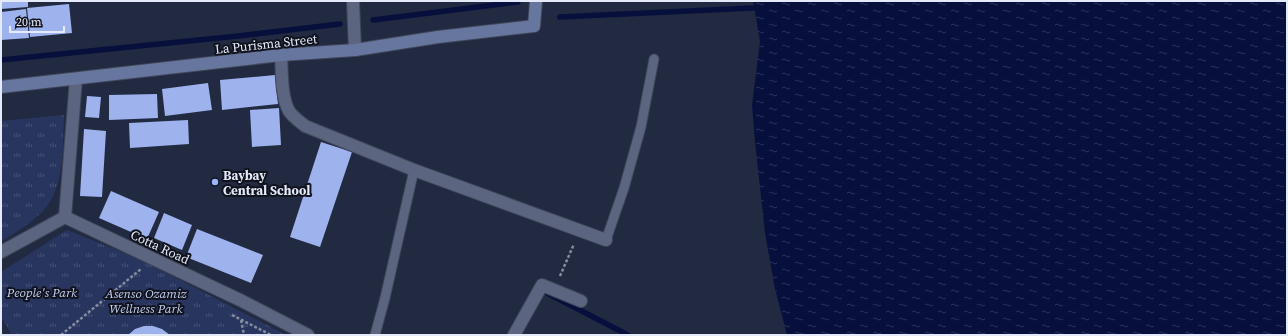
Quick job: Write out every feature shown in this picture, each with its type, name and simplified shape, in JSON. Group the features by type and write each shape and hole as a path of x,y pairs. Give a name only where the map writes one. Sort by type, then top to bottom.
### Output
{"street":[{"path":"353,1 355,50"},
{"name":"La Purisma Street","path":"1,87 281,55 355,50 438,37 534,26 536,1"},
{"path":"281,55 284,98 289,110 296,119 305,126 414,170 606,240"},
{"path":"1,252 65,217 76,79"},
{"name":"Cotta Road","path":"65,217 240,300 308,335"},
{"path":"514,335 542,285 581,301"}],"lane":[{"path":"606,240 624,188 641,127 654,59"},
{"path":"375,335 385,298 414,170"}],"path":[{"path":"555,290 580,231"},
{"path":"61,335 142,268"},
{"path":"227,312 271,335"},
{"path":"241,319 244,335"}],"green space":[{"path":"64,115 59,179 50,202 42,212 32,220 1,241 1,121"},
{"path":"67,230 142,260 286,335 12,335 1,316 1,272"}],"water":[{"path":"753,1 1287,1 1287,335 787,335 775,289 765,233 755,142 752,105 760,41"}],"building":[{"path":"1,1 28,1 28,7 1,9"},
{"path":"69,4 72,33 30,37 27,8"},
{"path":"26,9 29,38 1,40 1,12"},
{"path":"275,75 278,104 222,110 220,80"},
{"path":"208,83 212,110 165,116 162,89"},
{"path":"157,94 158,118 109,120 109,95"},
{"path":"87,96 101,97 99,118 85,117"},
{"path":"279,108 281,145 252,147 250,110"},
{"path":"188,120 189,144 130,148 129,123"},
{"path":"84,129 106,131 102,197 80,196"},
{"path":"321,142 352,152 320,247 290,237"},
{"path":"111,191 159,212 147,239 99,218"},
{"path":"164,213 192,225 182,250 154,238"},
{"path":"197,229 263,255 251,283 186,257"},
{"path":"144,326 153,326 162,329 170,335 128,335 135,329"}],"waterway":[{"path":"373,20 518,2"},
{"path":"560,17 753,8"},
{"path":"1,60 340,24"},
{"path":"547,293 628,335"}],"place":[{"name":"Baybay Central School","path":"215,182"}],"park label":[{"name":"People's Park","path":"42,292"},
{"name":"Asenso Ozamiz Wellness Park","path":"146,300"}]}
